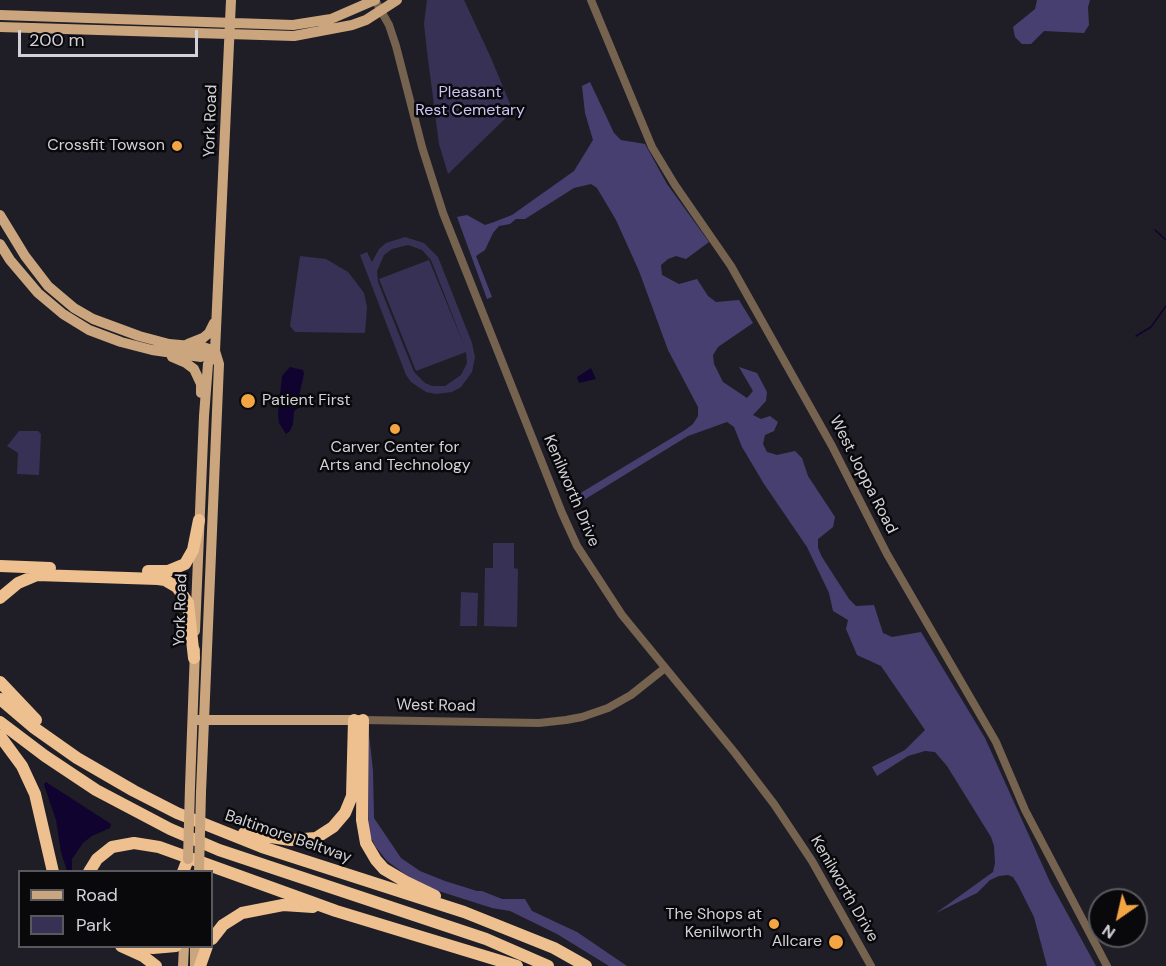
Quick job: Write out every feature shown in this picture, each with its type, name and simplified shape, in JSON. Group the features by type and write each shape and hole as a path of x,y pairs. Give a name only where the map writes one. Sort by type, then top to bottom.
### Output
{"highway":[{"path":"0,566 168,571 181,567 190,558 200,520"},
{"path":"0,598 18,583 37,575 165,580 177,587 188,603 194,658"},
{"path":"0,682 36,720 134,791"},
{"name":"Baltimore Beltway","path":"0,699 53,741 134,791 177,813 262,847 464,912 554,948 586,966"},
{"path":"177,813 276,840 316,838 326,833 345,813 352,796 358,720"},
{"path":"358,720 362,820 366,843 376,860 384,869 417,888 493,918 554,948"},
{"name":"Baltimore Beltway","path":"0,722 87,784 170,829 219,850 486,939 548,966"},
{"path":"0,736 22,766 35,794 53,870"},
{"path":"90,870 98,859 112,847 134,843 147,844 175,852 336,911 517,966"},
{"path":"213,938 232,918 254,910 298,905 336,911"},
{"path":"125,948 143,956 156,966"},
{"path":"200,966 206,948"}],"main road":[{"name":"York Road","path":"188,869 190,787 207,641 219,364 215,351 216,318 231,0"},
{"path":"0,27 230,29 312,23 346,14 375,0"},
{"path":"0,15 230,29 276,37 313,34 352,25 382,11 397,0"},
{"path":"0,215 25,256 48,286 74,308 121,337 186,363 194,369 201,384 204,416"},
{"path":"0,244 28,283 54,308 89,330 121,337 203,347 215,351"},
{"path":"179,345 194,343 203,338 216,318"},
{"path":"152,350 201,357 215,351"},
{"name":"York Road","path":"188,869 201,792 194,658 204,416 208,364 215,351"},
{"path":"197,588 201,602 200,632 207,641"},
{"name":"West Road","path":"198,719 358,720"},
{"path":"183,966 184,948"},
{"path":"195,948 195,966"}],"street":[{"name":"Kenilworth Drive","path":"375,0 389,25 396,46 422,147 443,213 562,513 580,552 622,615 774,804 812,861 871,966"},
{"name":"West Joppa Road","path":"591,0 652,147 675,185 731,266 832,446 886,554 996,742 1025,810 1107,966"},
{"name":"West Road","path":"358,720 539,723 566,720 608,708 631,695 665,668"}],"green space":[{"name":"Pleasant Rest Cemetary","path":"427,0 464,0 513,111 448,174 439,144 427,51 424,24"},
{"path":"405,237 424,243 438,257 472,343 475,357 472,372 461,387 452,392 436,394 426,392 411,382 406,375 360,255 367,252 372,262 379,249 386,243","holes":["408,245 422,250 431,260 466,350 429,260 379,279 416,371 466,352 467,363 461,375 445,386 432,386 425,383 414,372 378,282 377,271 384,255 392,249"]},
{"path":"300,256 326,259 348,272 364,293 367,307 365,333 295,332 290,326"},
{"path":"19,431 38,431 41,434 39,475 17,474 18,453 7,446"},
{"path":"493,543 514,543 514,568 518,569 517,627 484,626 485,568 493,568"},
{"path":"461,592 478,593 477,626 460,626"}],"shaded area":[{"path":"1037,0 1090,0 1089,25 1084,33 1044,31 1031,44 1022,44 1015,37 1013,27 1035,9"},
{"path":"590,82 614,133 621,140 645,144 667,184 709,242 686,259 676,256 668,259 661,265 662,275 679,284 697,279 708,296 716,302 739,300 753,323 718,347 713,355 714,364 723,382 747,398 753,391 739,367 757,373 767,392 766,401 753,415 761,419 770,416 778,422 774,431 765,435 763,444 767,452 777,455 795,451 802,458 808,476 835,517 833,527 818,539 818,548 822,557 856,606 874,605 883,633 892,637 921,632 985,738 1050,882 1096,966 1047,966 1034,917 1018,885 1013,877 1008,875 990,880 977,893 936,913 993,872 995,863 991,837 947,766 935,752 925,751 908,756 877,776 872,767 905,750 925,730 881,666 857,655 846,629 848,620 833,611 829,593 807,547 764,484 742,447 734,427 727,422 688,436 574,506 569,500 685,430 698,416 698,407 668,350 639,271 616,220 597,188 591,184 574,188 525,219 516,219 510,224 499,226 485,250 476,256 492,297 487,299 457,217 467,215 485,225 512,215 574,171 593,140 585,113 582,86"},
{"path":"290,367 303,370 304,374 297,405 300,407 294,411 293,424 286,434 279,423 278,413 282,376"},
{"path":"591,368 596,379 579,383 577,377"},
{"path":"369,734 374,818 401,858 420,871 445,881 502,899 525,899 532,911 577,932 627,966 609,966 557,934 510,911 492,908 420,885 387,861 375,846 368,831"},
{"path":"46,782 111,824 110,828 83,843 72,859 72,870 67,870 56,820 44,784"}],"waterway":[{"path":"1155,230 1166,240"},
{"path":"1136,336 1151,327 1166,306"}],"place":[{"name":"Crossfit Towson","path":"177,146"},
{"name":"Patient First","path":"248,401"},
{"name":"Carver Center for Arts and Technology","path":"395,429"},
{"name":"The Shops at Kenilworth","path":"774,924"},
{"name":"Allcare","path":"836,942"}]}
